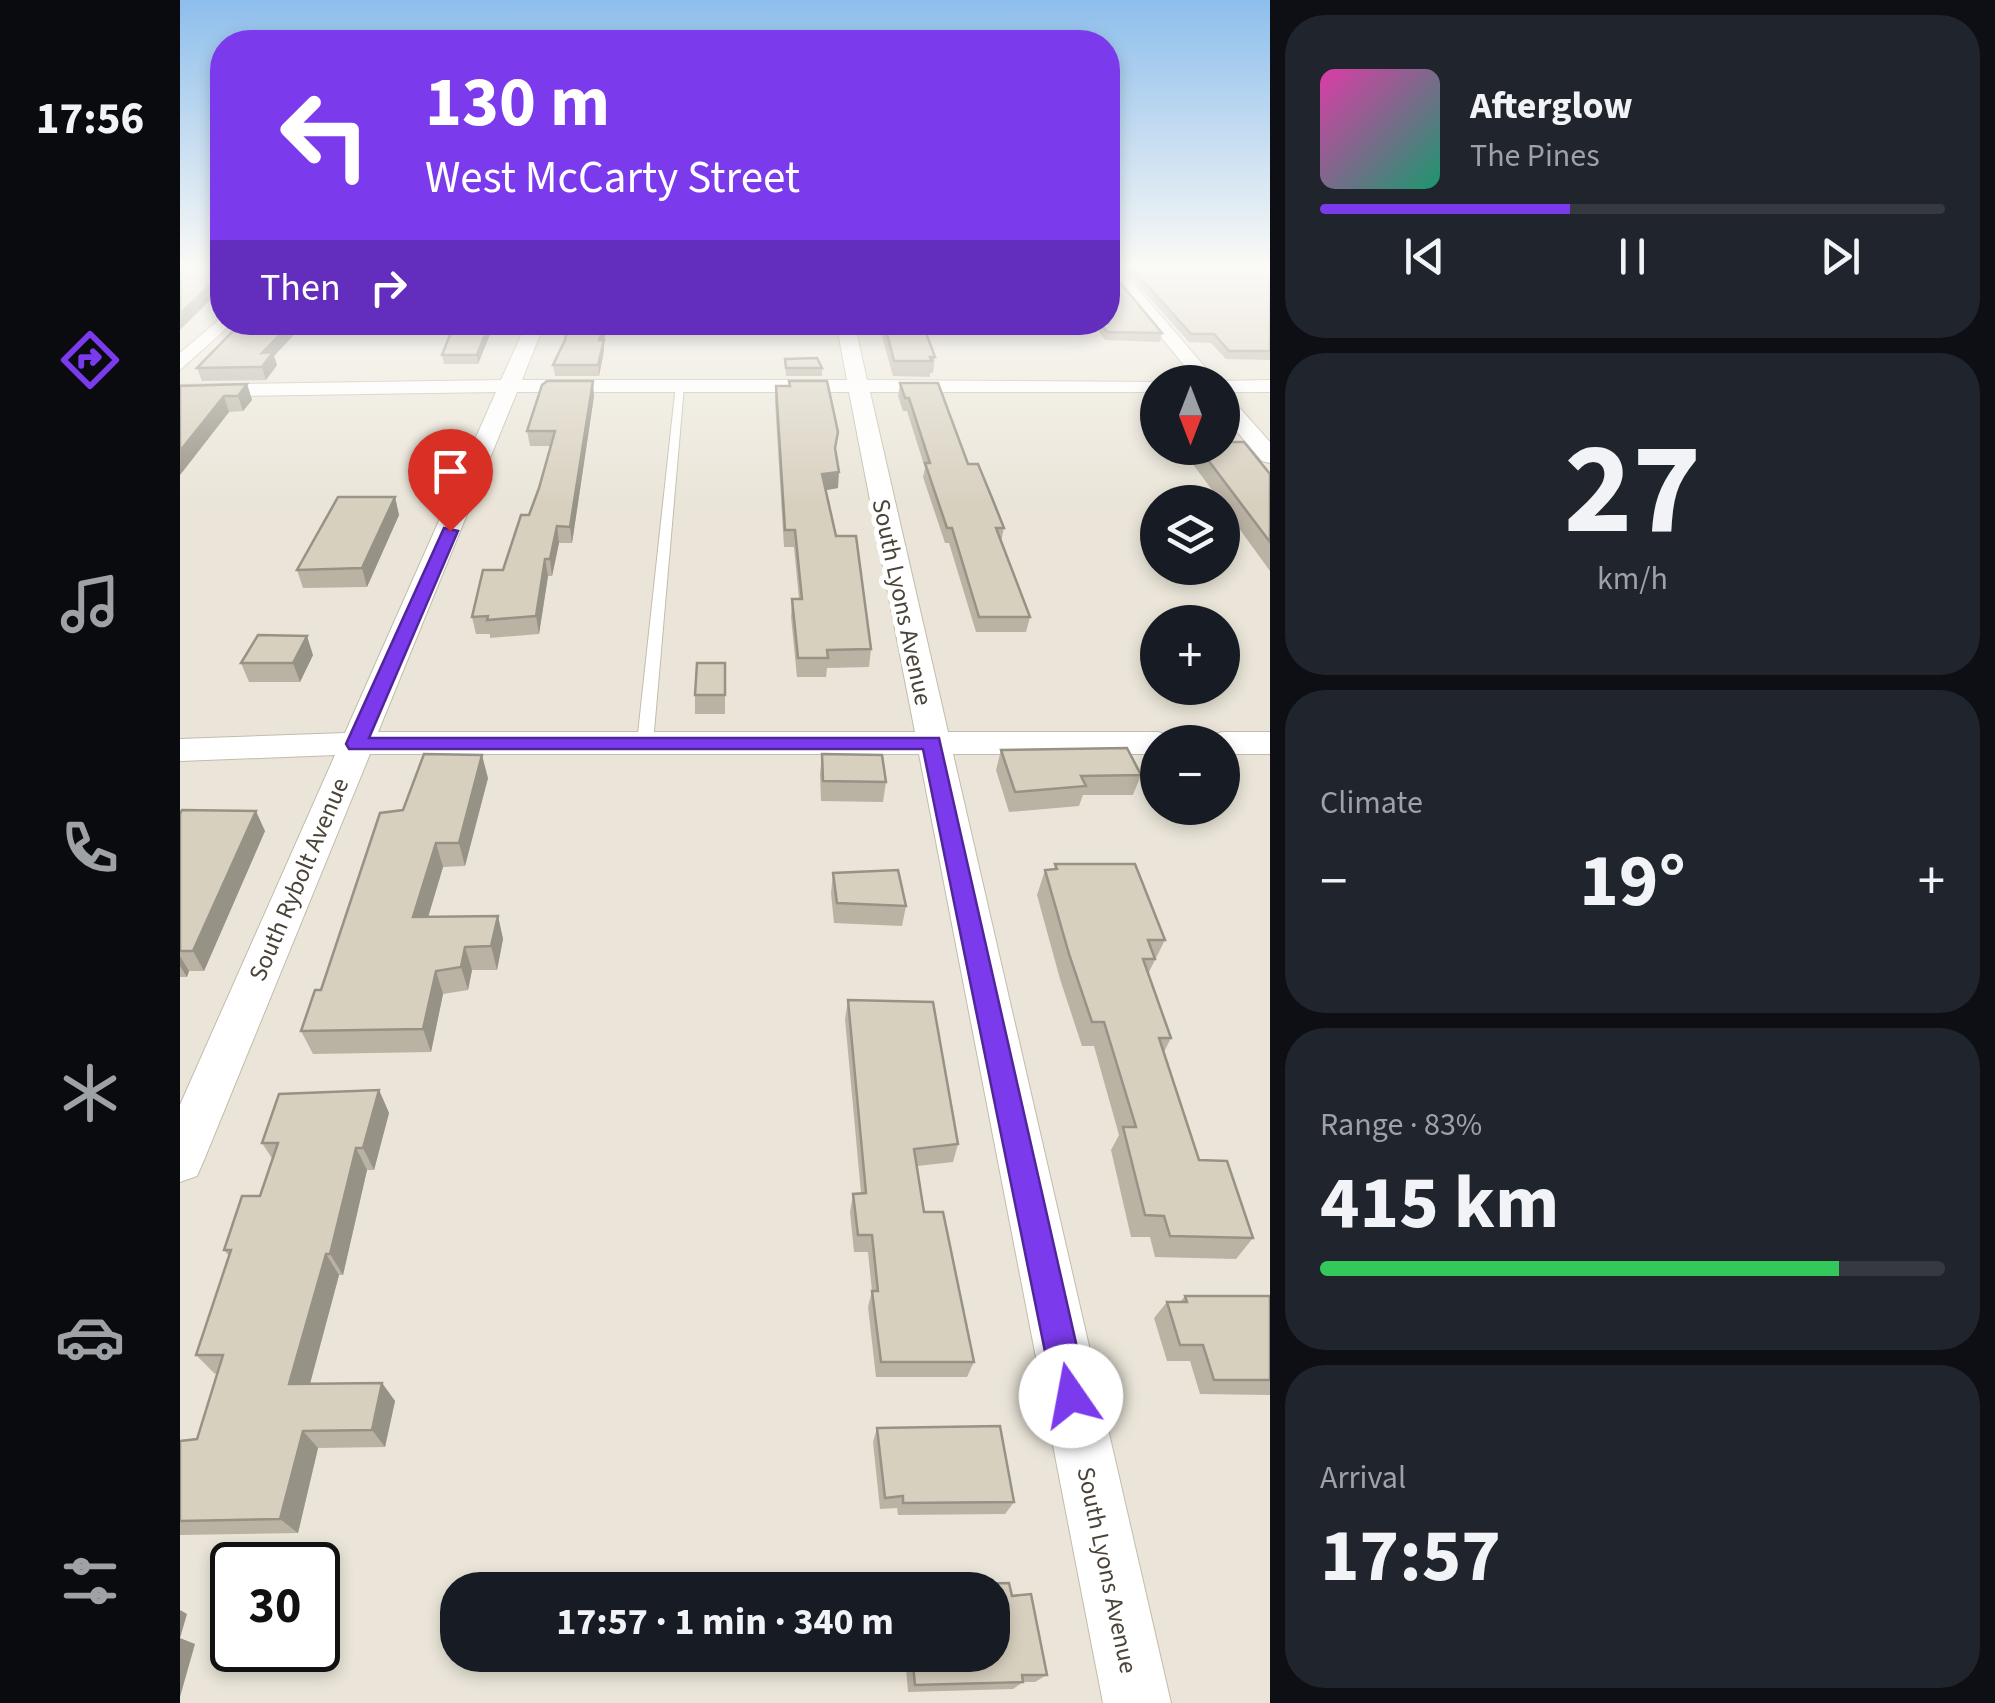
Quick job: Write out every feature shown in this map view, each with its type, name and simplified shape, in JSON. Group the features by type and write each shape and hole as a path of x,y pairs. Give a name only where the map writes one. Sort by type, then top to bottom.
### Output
{"street":[{"path":"180,364 199,345"},
{"name":"South Rybolt Avenue","path":"180,1160 526,345"},
{"name":"South Lyons Avenue","path":"850,345 1137,1703"},
{"path":"1177,345 1194,365"},
{"path":"180,391 509,386 1140,386"},
{"path":"1240,386 1270,386"},
{"path":"1240,421 1270,456"},
{"path":"180,750 356,744 1140,743"},
{"path":"1240,743 1270,743"}],"lane":[{"path":"644,743 679,386"}],"shaded area":[{"path":"180,345 1270,345 1270,1703 180,1703"}],"building":[{"path":"219,345 269,345 262,353 273,352 262,367 197,368"},
{"path":"446,345 481,345 477,355 442,355"},
{"path":"562,345 603,345 598,365 553,365"},
{"path":"890,345 931,345 935,357 930,357 932,361 894,361"},
{"path":"1224,345 1270,345 1270,351 1229,351"},
{"path":"817,358 822,368 786,368 785,359"},
{"path":"547,381 593,381 570,527 557,526 550,559 545,559 536,616 487,620 488,616 472,617 483,570 503,570 521,515 529,515 539,488 555,431 527,431 542,385"},
{"path":"789,381 827,381 838,432 835,448 839,472 822,474 836,536 856,536 871,649 827,650 828,658 798,658 792,599 802,599 795,530 785,530 776,386 790,386"},
{"path":"900,383 938,383 968,464 978,464 1004,528 996,528 1030,617 979,617 952,528 947,528 925,463 930,463 909,398 905,398"},
{"path":"247,384 238,396 224,396 180,451 180,386"},
{"path":"1240,442 1244,442 1270,474 1270,542 1240,502 1240,485 1227,485 1212,465 1240,465"},
{"path":"338,497 395,497 362,568 297,570"},
{"path":"258,635 307,636 293,663 241,663"},
{"path":"697,663 725,663 725,695 695,695"},
{"path":"1127,748 1140,775 1081,776 1086,786 1015,792 1001,750"},
{"path":"424,754 482,755 459,843 436,843 413,917 498,916 491,946 465,947 461,967 436,971 423,1029 301,1031 315,990 321,990 380,813 403,810"},
{"path":"822,754 882,755 886,782 823,781"},
{"path":"182,810 256,811 193,951 180,951"},
{"path":"1055,864 1135,864 1165,940 1148,940 1155,959 1143,959 1171,1038 1159,1038 1199,1160 1227,1161 1253,1238 1170,1236 1164,1216 1145,1215 1123,1127 1136,1127 1104,1022 1092,1022 1069,954 1045,870 1057,869"},
{"path":"898,870 906,906 837,903 833,873"},
{"path":"848,1000 933,1002 958,1144 914,1149 924,1212 943,1212 974,1362 881,1362 872,1291 878,1291 872,1235 858,1235 853,1194 866,1193"},
{"path":"379,1090 363,1148 356,1148 330,1254 326,1254 289,1384 382,1383 372,1430 303,1431 280,1519 180,1521 180,1441 197,1439 223,1355 196,1355 231,1250 224,1250 242,1196 260,1196 278,1143 262,1143 279,1094"},
{"path":"1185,1296 1270,1296 1270,1380 1214,1380 1203,1345 1180,1345 1167,1302 1187,1302"},
{"path":"1000,1426 1014,1502 903,1503 903,1496 885,1498 877,1428"},
{"path":"1010,1587 1012,1596 1031,1594 1047,1675 1022,1675 1023,1682 915,1685 914,1672 1010,1672"}],"route":[{"path":"450,531 356,744 932,743 1071,1396"}]}
